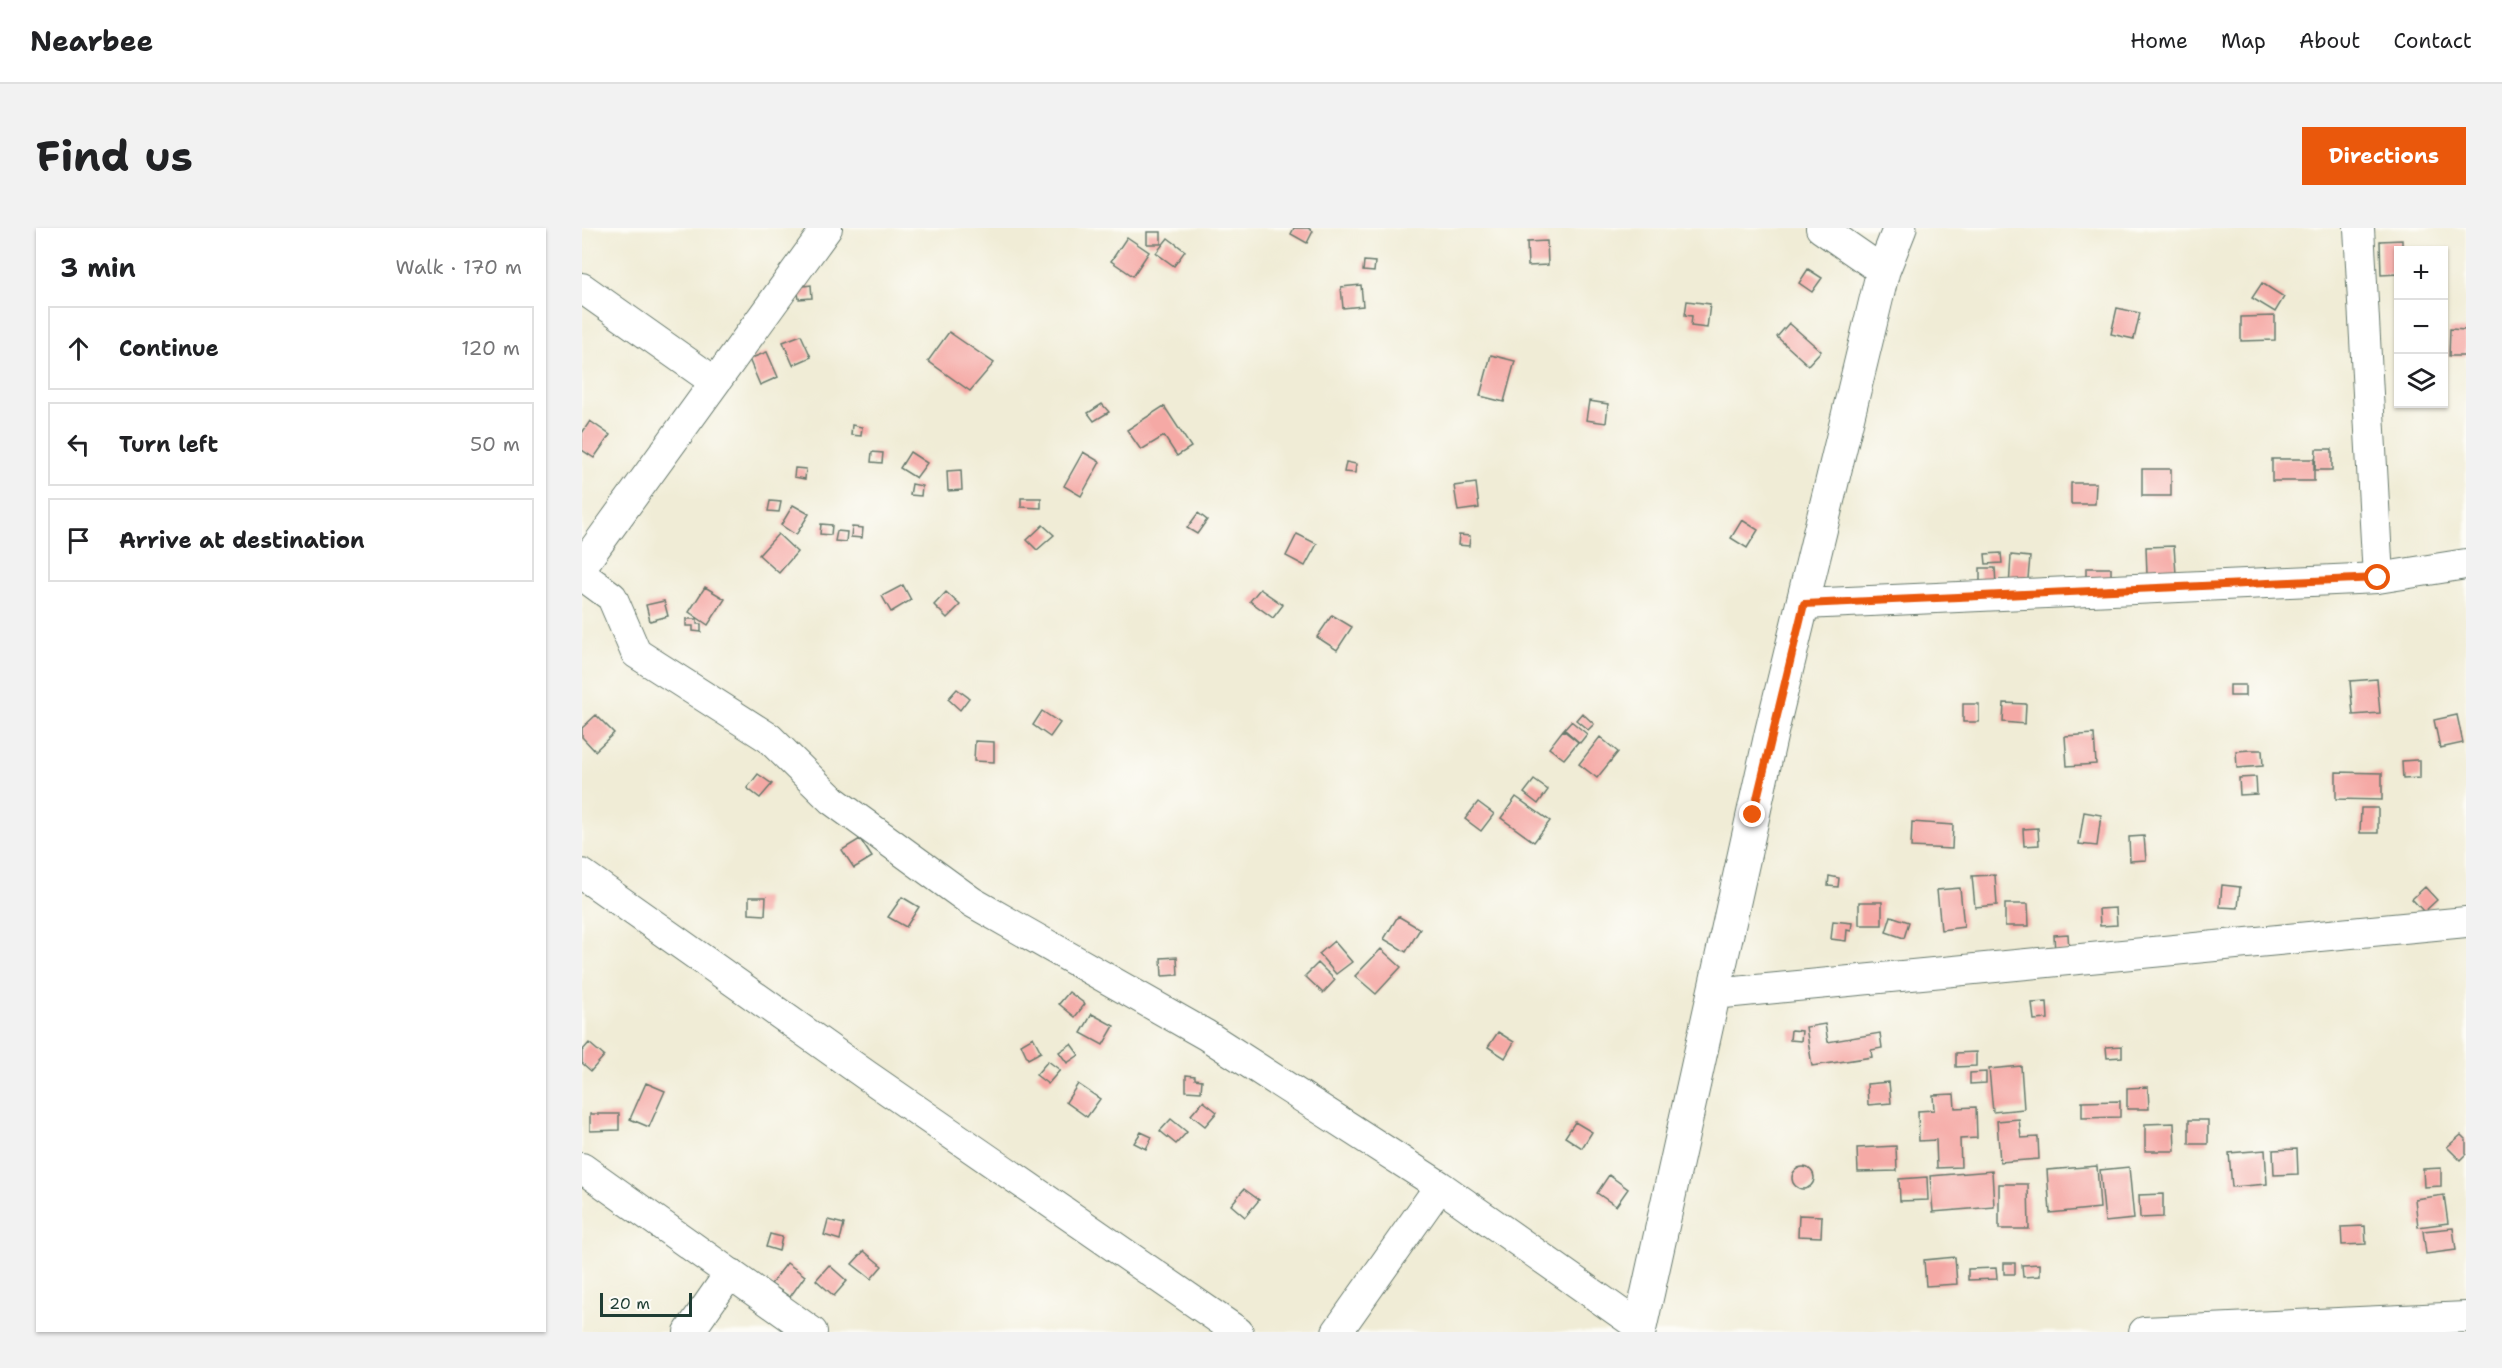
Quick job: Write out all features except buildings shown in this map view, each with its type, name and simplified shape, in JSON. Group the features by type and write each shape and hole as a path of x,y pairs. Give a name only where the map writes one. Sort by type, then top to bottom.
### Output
{"street":[{"path":"582,566 827,228"},
{"path":"1821,228 1883,271"},
{"path":"582,575 612,597 636,653 769,738 832,800 972,902 1206,1035 1440,1186 1640,1329 1771,734 1883,271 1900,228"},
{"path":"2359,228 2378,578"},
{"path":"582,288 715,382"},
{"path":"1804,604 2378,578 2466,564"},
{"path":"582,874 866,1075 1238,1332"},
{"path":"1714,994 2466,922"},
{"path":"582,1168 812,1332"},
{"path":"1337,1332 1440,1186"},
{"path":"689,1332 730,1273"},
{"path":"2144,1332 2466,1317"}],"route":[{"path":"1753,815 1804,604 2378,578"}]}
